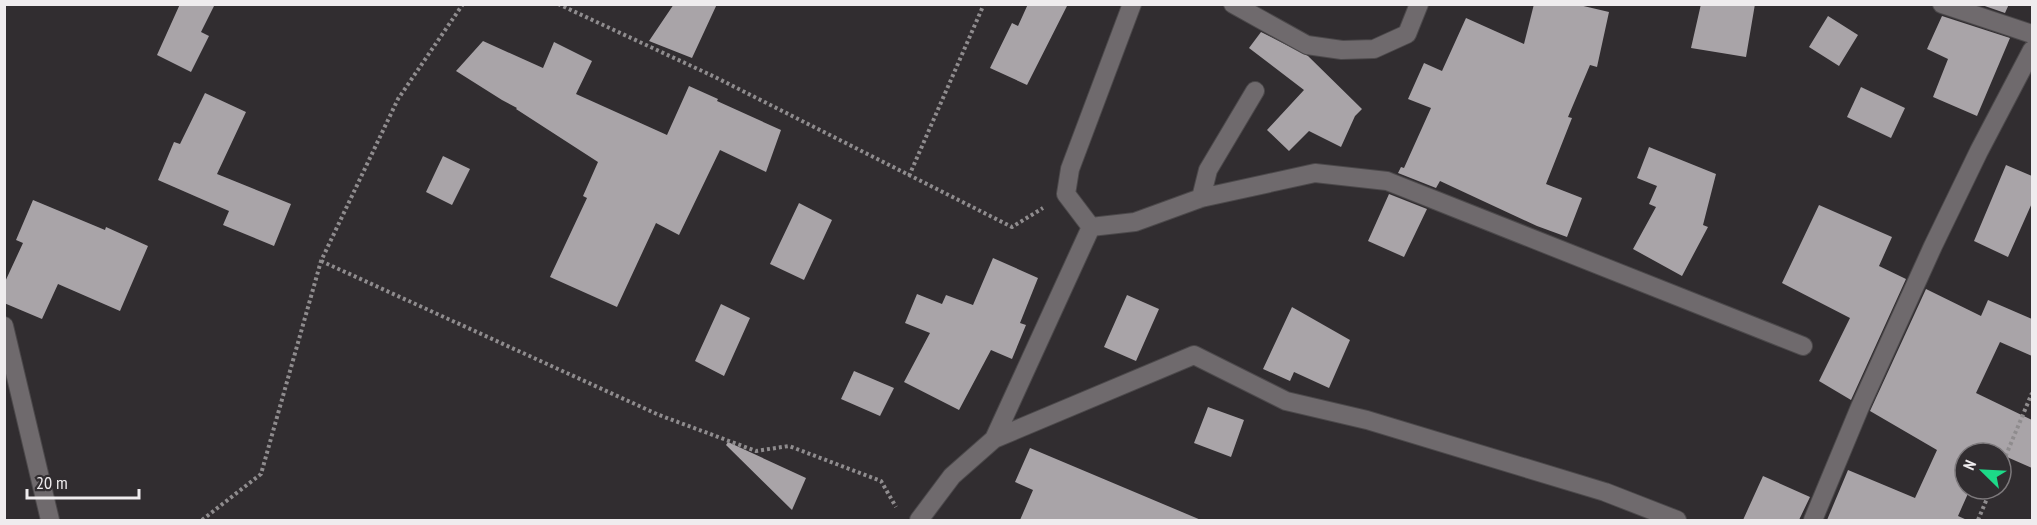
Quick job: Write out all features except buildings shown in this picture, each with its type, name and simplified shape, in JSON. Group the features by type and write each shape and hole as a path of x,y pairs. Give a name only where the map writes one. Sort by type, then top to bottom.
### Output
{"street":[{"path":"1091,228 1066,194 1070,169 1132,4"},
{"path":"1233,4 1307,45 1342,50 1374,49 1407,34 1419,4"},
{"path":"1942,4 2032,34"},
{"path":"1813,520 1933,246 2032,50"},
{"path":"1201,198 1208,170 1255,91"},
{"path":"1091,228 1135,222 1201,198 1315,173 1387,181 1803,346"},
{"path":"994,439 1091,228"},
{"path":"4,326 50,520"},
{"path":"919,520 952,476 994,439 1194,355 1286,400 1367,420 1605,492 1677,520"}],"path":[{"path":"202,520 261,474 321,261 398,99 463,4"},
{"path":"558,4 715,77 1012,227 1066,194"},
{"path":"909,176 984,4"},
{"path":"321,261 659,415 756,452 789,446 880,481 898,511"},
{"path":"2012,441 2032,393"},
{"path":"1978,520 1986,501"}]}
